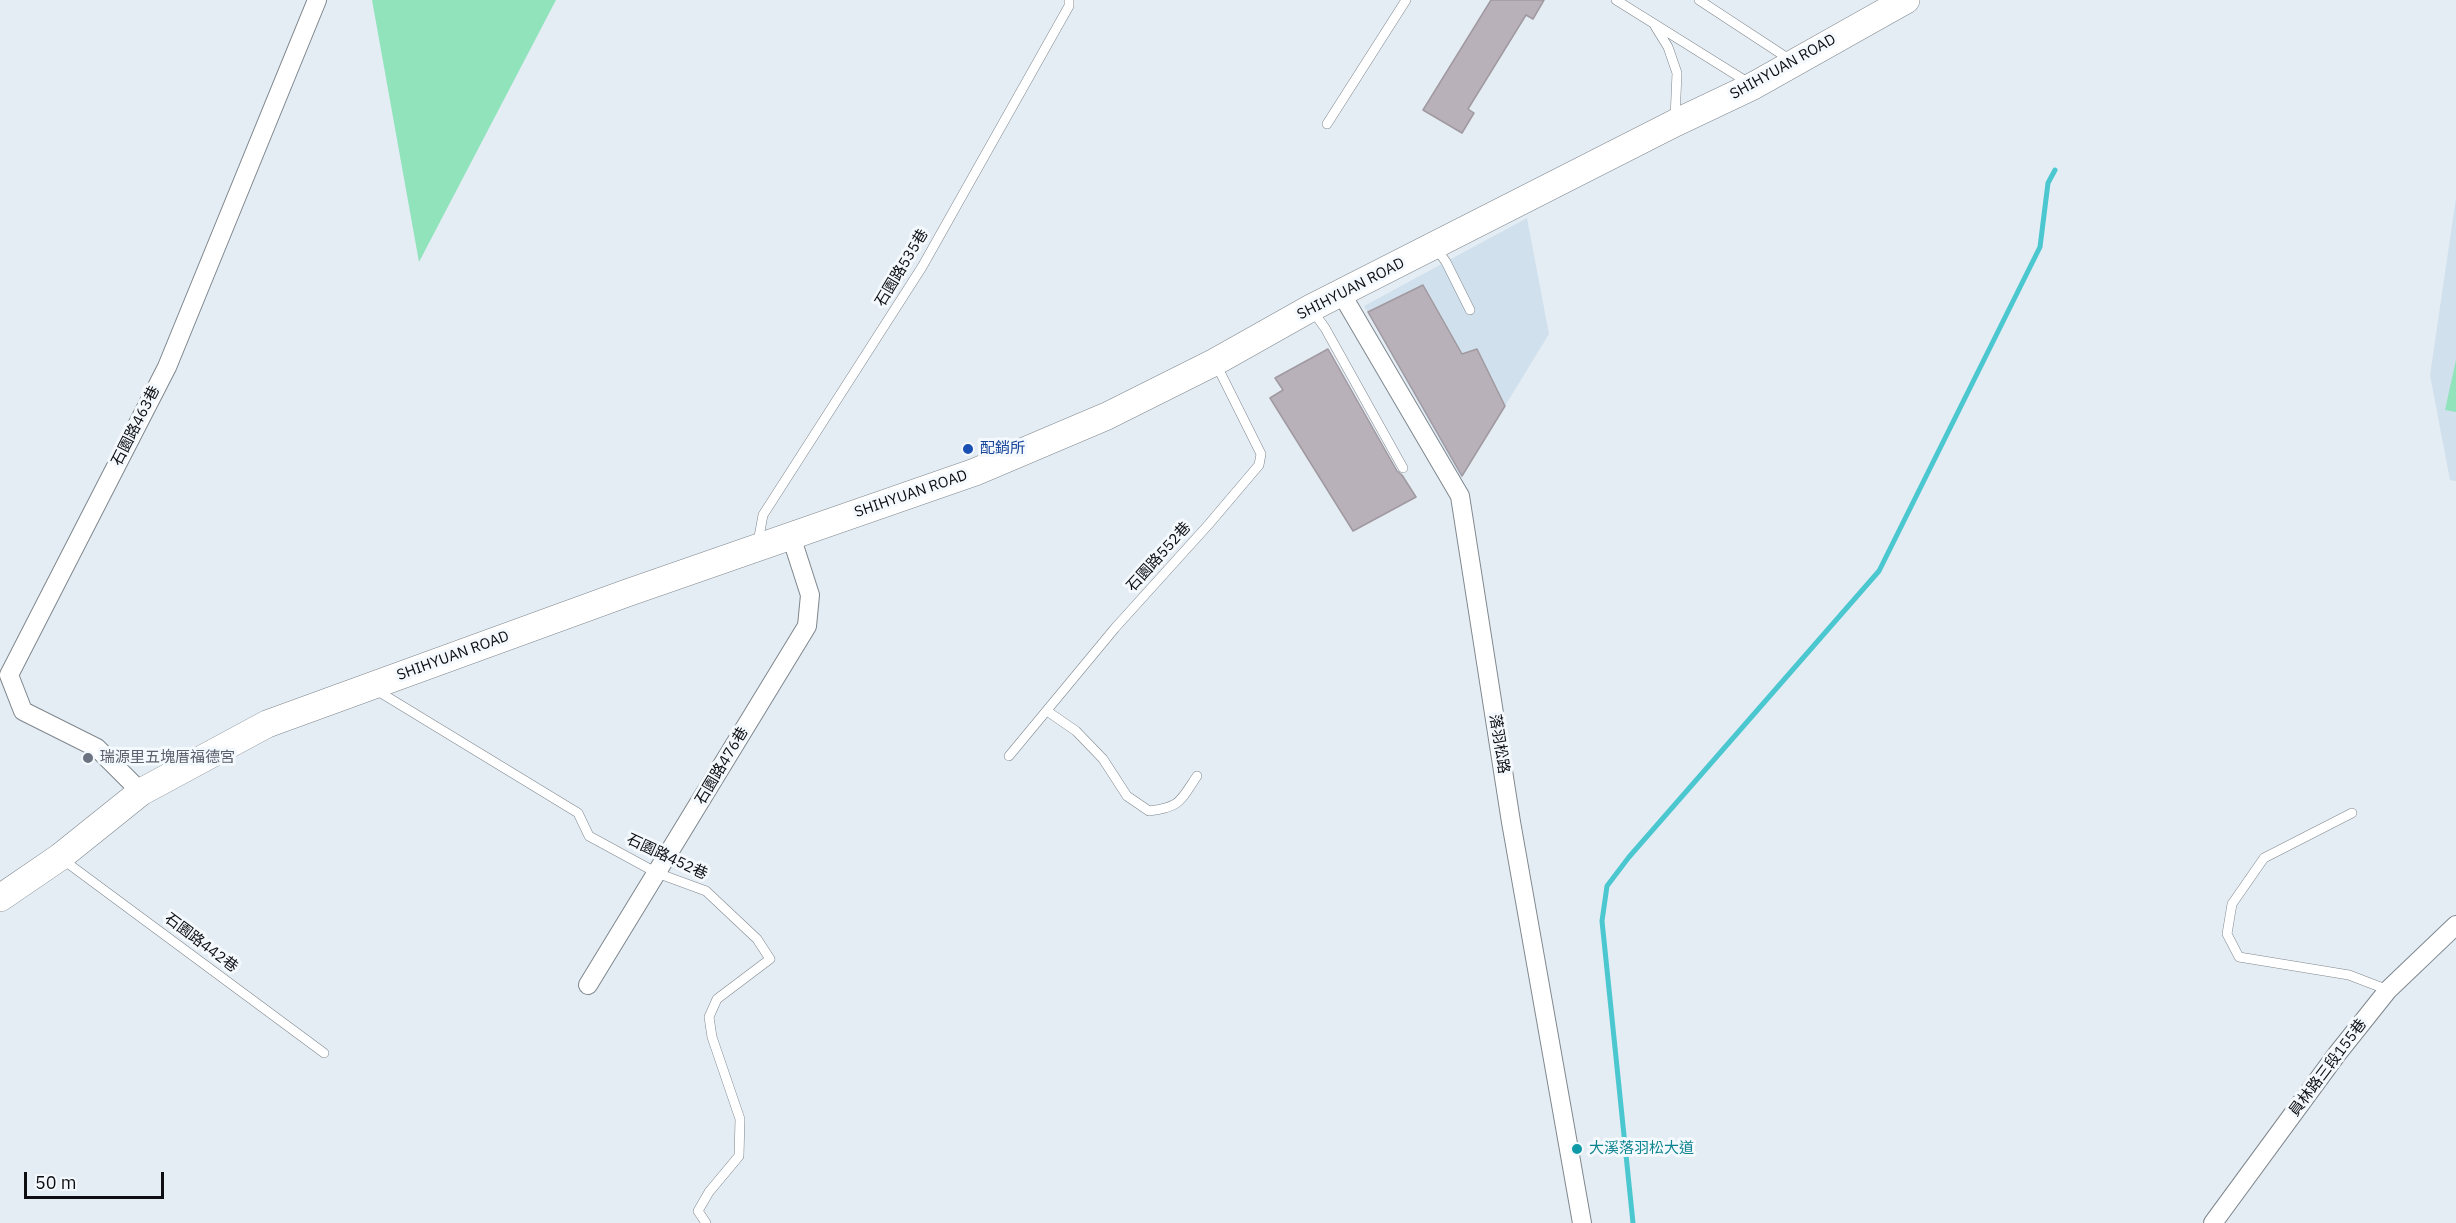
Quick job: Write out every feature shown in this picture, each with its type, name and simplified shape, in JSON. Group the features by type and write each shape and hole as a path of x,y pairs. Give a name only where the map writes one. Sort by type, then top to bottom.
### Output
{"main road":[{"name":"SHIHYUAN ROAD","path":"0,898 60,857 141,792 267,724 975,472 1107,416 1215,362 1341,292 1753,86 1906,0"}],"street":[{"name":"石園路463巷","path":"141,792 97,748 23,711 9,675 167,367 317,0"},
{"name":"落羽松路","path":"1341,292 1460,496 1513,834 1582,1223"},
{"name":"石園路476巷","path":"588,985 807,626 810,595 791,536"},
{"name":"員林路三段155巷","path":"2213,1223 2337,1054 2388,990 2456,925"}],"lane":[{"name":"石園路535巷","path":"757,548 764,515 922,267 1069,6 1069,0"},
{"path":"1326,123 1406,0"},
{"path":"1616,0 1753,86"},
{"path":"1699,0 1794,62"},
{"path":"1654,24 1668,47 1677,73 1675,123"},
{"path":"1435,246 1446,262 1470,310"},
{"path":"1311,308 1325,328 1404,468"},
{"name":"石園路552巷","path":"1009,756 1115,628 1259,465 1261,454 1215,362"},
{"name":"石園路452巷","path":"370,687 578,813 589,836 657,873 706,891 757,939 770,959 717,999 710,1017 712,1037 740,1119 739,1156 709,1192 698,1211 706,1223"},
{"path":"1047,711 1076,731 1103,759 1127,796 1149,811 1170,808 1178,803 1197,776"},
{"path":"2352,813 2264,858 2232,904 2227,934 2239,957 2349,975 2388,990"},
{"name":"石園路442巷","path":"60,857 324,1053"}],"shaded area":[{"path":"2456,198 2456,481 2450,480 2430,375"},
{"path":"1527,218 1549,334 1461,478 1364,306"}],"green space":[{"path":"372,0 556,0 419,262"},
{"path":"2456,360 2456,412 2445,410"}],"building":[{"path":"1491,0 1544,0 1533,19 1526,15 1468,109 1474,113 1462,133 1423,110"},
{"path":"1423,285 1462,354 1477,349 1505,406 1462,476 1368,312"},
{"path":"1328,349 1397,471 1416,497 1353,531 1270,398 1283,390 1275,378"}],"waterway":[{"path":"1633,1223 1602,921 1607,886 1629,857 1879,571 2040,247 2048,183 2055,170"}],"place":[{"name":"配銷所","path":"968,449"},
{"name":"瑞源里五塊厝福德宮","path":"88,758"},
{"name":"大溪落羽松大道","path":"1577,1149"}]}
